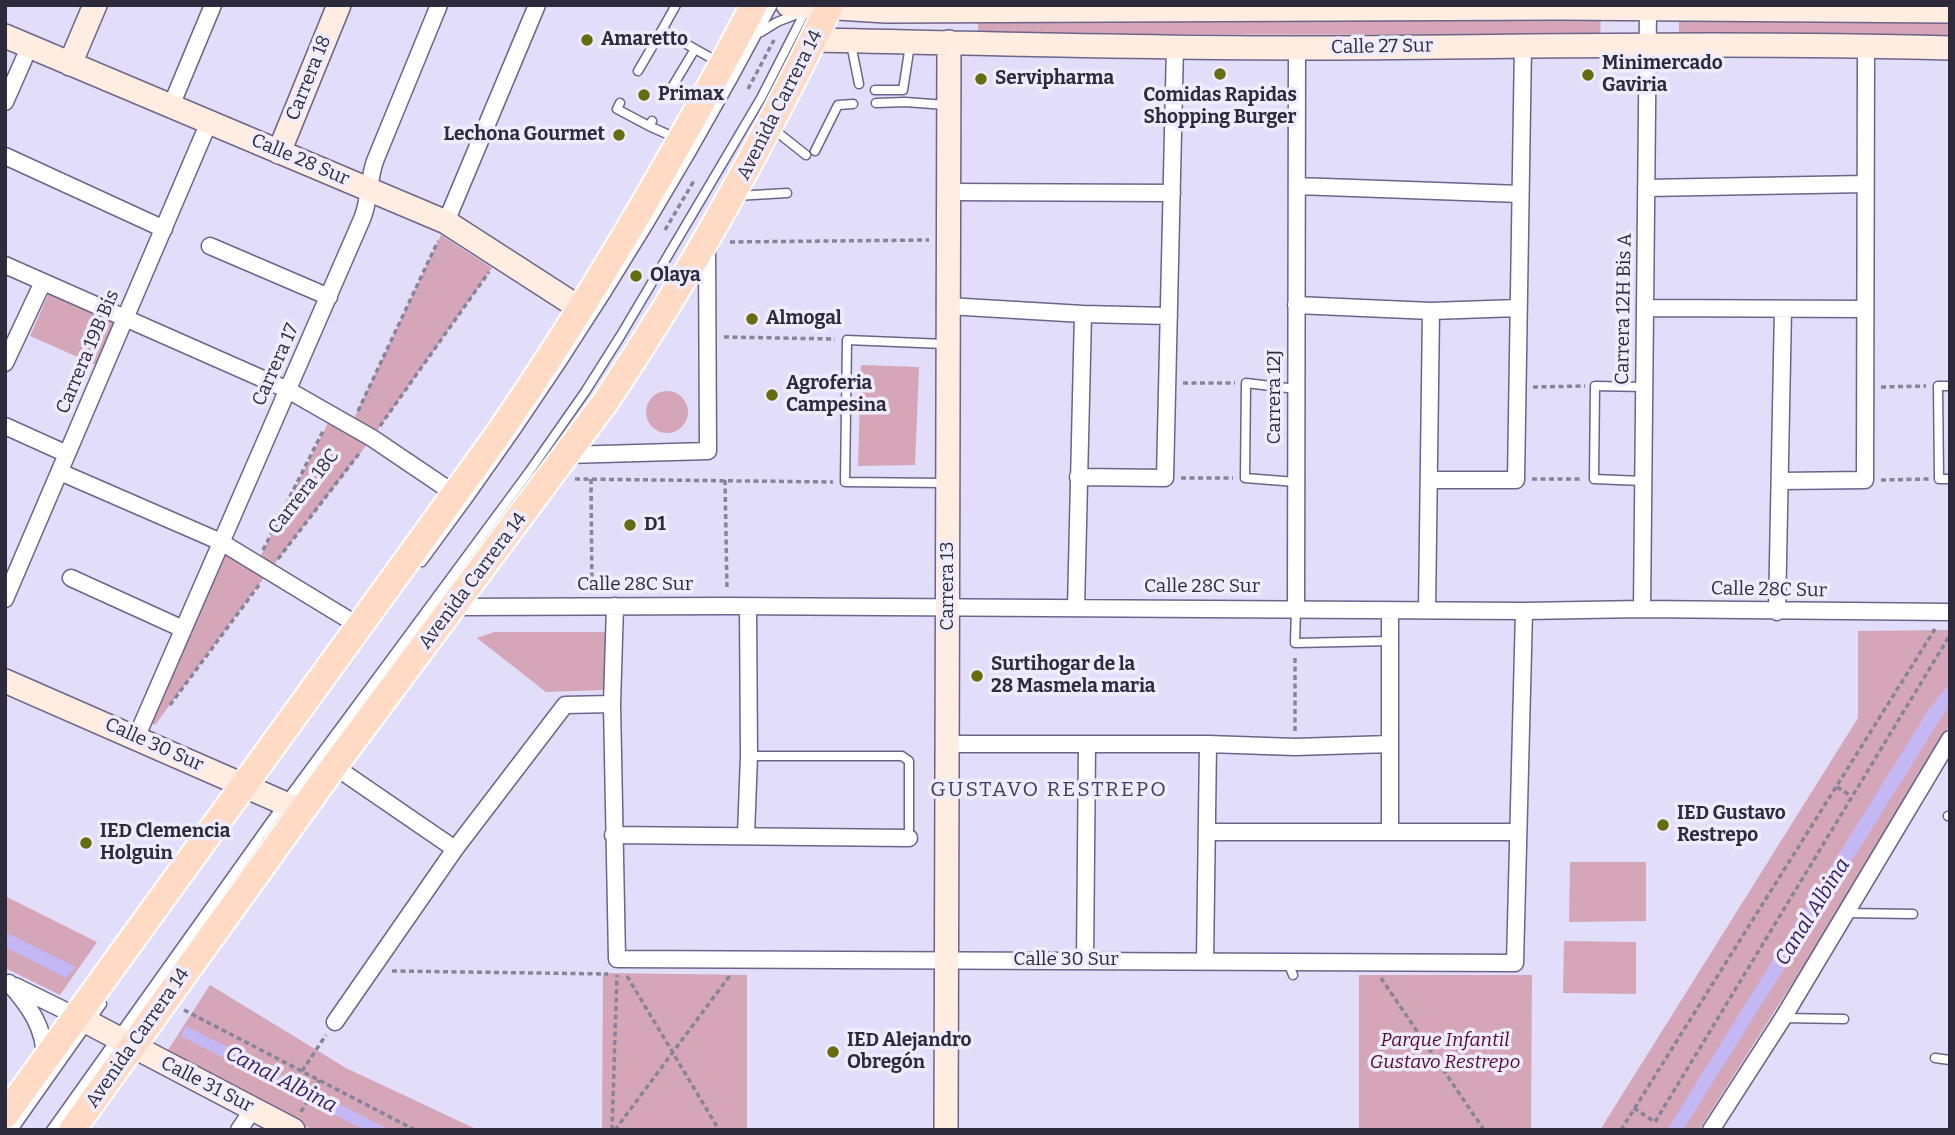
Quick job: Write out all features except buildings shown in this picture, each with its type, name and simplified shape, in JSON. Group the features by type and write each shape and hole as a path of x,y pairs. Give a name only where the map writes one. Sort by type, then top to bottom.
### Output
{"main road":[{"path":"70,64 95,5"},
{"name":"Carrera 18","path":"279,152 339,5"},
{"path":"5,1115 44,1060 82,1020 251,789 359,626 529,390 627,235 754,5"},
{"name":"Calle 27 Sur","path":"811,7 886,11 1433,7 1950,11"},
{"name":"Avenida Carrera 14","path":"72,1130 124,1041 164,1000 293,807 334,766 567,455 645,343 733,196 814,40 811,7"},
{"name":"Calle 28 Sur","path":"5,36 369,190 443,229 581,309"},
{"name":"Calle 27 Sur","path":"814,40 1297,48 1523,45 1950,48"},
{"name":"Carrera 13","path":"946,1130 949,42"},
{"name":"Calle 30 Sur","path":"5,681 293,807"},
{"name":"Calle 31 Sur","path":"82,1020 293,1130"}],"street":[{"path":"171,106 213,5"},
{"name":"Carrera 17","path":"136,738 365,211 374,162 439,5"},
{"path":"443,229 537,5"},
{"name":"Carrera 12H Bis A","path":"1642,609 1647,9"},
{"path":"1430,480 1516,480 1523,45"},
{"path":"1078,477 1165,478 1175,46"},
{"path":"1780,481 1864,480 1866,46"},
{"name":"Carrera 12J","path":"1296,609 1297,48"},
{"path":"5,102 24,59"},
{"name":"Carrera 19B Bis","path":"5,599 209,122"},
{"path":"5,156 164,229"},
{"path":"1646,188 1865,184"},
{"path":"1297,186 1520,194"},
{"path":"949,192 1172,193"},
{"path":"567,455 708,451 707,242"},
{"path":"210,246 328,296"},
{"path":"5,265 288,390 372,438 455,494"},
{"path":"5,363 43,282"},
{"path":"948,306 1169,316"},
{"path":"1296,306 1431,311 1518,309"},
{"path":"1645,308 1865,309"},
{"path":"1777,612 1783,309"},
{"path":"1427,610 1431,311"},
{"path":"1076,608 1083,314"},
{"path":"5,426 68,454"},
{"path":"60,472 221,542 359,626"},
{"path":"71,578 183,628"},
{"path":"615,606 612,704 617,966"},
{"name":"Calle 28C Sur","path":"453,607 1947,612"},
{"path":"746,835 750,756 748,607"},
{"path":"1390,610 1390,832"},
{"path":"1207,832 1518,832 1524,611"},
{"path":"335,1021 455,849 565,705 612,704"},
{"path":"1711,1130 1783,1018 1950,739"},
{"path":"947,744 1208,744 1295,747 1390,744"},
{"path":"1085,964 1087,744"},
{"path":"1205,961 1208,744"},
{"path":"334,766 455,849"},
{"name":"Calle 30 Sur","path":"617,966 743,959 1085,964 1205,961 1290,968 1370,962 1515,963 1518,832"},
{"path":"613,835 909,838"},
{"name":"Calle 31 Sur","path":"7,982 82,1020"},
{"name":"Calle 31 Sur","path":"7,982 37,1021 45,1046 44,1060"},
{"path":"239,1130 253,1109"}],"lane":[{"path":"638,71 676,5"},
{"path":"418,566 512,440 588,325 653,220 773,5"},
{"path":"758,33 811,7"},
{"path":"51,1130 124,1041 293,807 585,392 761,97 811,7"},
{"path":"662,30 722,64"},
{"path":"850,41 859,84"},
{"path":"905,102 903,90 910,41"},
{"path":"671,89 695,49"},
{"path":"875,90 903,90"},
{"path":"620,103 617,109 651,123 681,140"},
{"path":"876,103 949,105"},
{"path":"815,151 838,105 853,104"},
{"path":"769,125 806,155"},
{"path":"733,196 787,193"},
{"path":"948,344 847,340 845,482 948,483"},
{"path":"1296,389 1246,383 1245,478 1296,482"},
{"path":"1643,481 1594,479 1595,386 1644,387"},
{"path":"1950,386 1938,386 1939,479 1950,479"},
{"name":"Carrera 12J","path":"1295,643 1296,609"},
{"path":"1295,643 1390,641"},
{"path":"750,756 907,758 909,838"},
{"path":"1846,913 1913,914"},
{"path":"13,1130 82,1020 106,998"},
{"path":"1783,1018 1844,1019"},
{"path":"1935,1058 1950,1060"}],"path":[{"path":"748,89 774,40"},
{"path":"665,230 695,179"},
{"path":"351,426 443,229"},
{"path":"707,242 948,240"},
{"name":"Carrera 18C","path":"163,714 263,567 372,438 494,266"},
{"path":"708,337 847,340"},
{"path":"1167,382 1246,383"},
{"path":"1517,387 1595,386"},
{"path":"1865,387 1938,386"},
{"path":"263,567 332,415"},
{"path":"1165,478 1245,478"},
{"path":"591,479 592,606"},
{"path":"1516,480 1594,479"},
{"path":"1864,480 1939,479"},
{"path":"548,480 845,482"},
{"path":"725,480 727,606"},
{"path":"1621,1130 1947,612"},
{"path":"1634,1108 1655,1122 1950,635"},
{"path":"1295,643 1295,747"},
{"path":"1837,788 1851,796"},
{"path":"614,1130 743,959"},
{"path":"1370,962 1484,1130"},
{"path":"370,971 617,966"},
{"path":"617,966 673,1052 719,1130"},
{"path":"614,1130 617,966"},
{"path":"164,1000 415,1130"},
{"path":"302,1071 335,1021"},
{"path":"307,1101 319,1080"}],"green space":[{"path":"978,17 1601,17 1600,35 978,34"},
{"path":"1679,19 1950,19 1950,37 1679,37"},
{"path":"441,235 492,268 372,438 155,725 150,722 227,545 257,563 332,415 351,425"},
{"path":"49,293 115,321 96,365 30,336"},
{"path":"861,365 919,367 915,465 858,466"},
{"path":"667,391 682,397 688,412 682,427 667,433 652,427 646,412 652,397"},
{"path":"1950,630 1950,724 1825,932 1699,1130 1600,1130 1858,718 1858,631"},
{"path":"494,632 608,632 605,690 546,692 477,638"},
{"path":"1570,862 1646,862 1646,921 1569,922"},
{"path":"5,896 97,942 60,995 5,968"},
{"path":"1564,941 1636,942 1636,994 1563,993"},
{"path":"603,973 747,975 747,1130 602,1130"},
{"name":"Parque Infantil Gustavo Restrepo","path":"1359,975 1532,975 1531,1130 1359,1130"},
{"path":"210,985 346,1068 478,1130 313,1130 166,1053"}],"water":[{"name":"Canal Albina","path":"1950,683 1950,704 1683,1130 1667,1130 1929,709"},
{"path":"5,932 76,967 66,978 5,947"},
{"name":"Canal Albina","path":"186,1026 390,1130 364,1130 181,1036"}],"place":[{"name":"Amaretto","path":"587,40"},
{"name":"Comidas Rapidas Shopping Burger","path":"1220,74"},
{"name":"Minimercado Gaviria","path":"1588,75"},
{"name":"Servipharma","path":"981,79"},
{"name":"Primax","path":"644,95"},
{"name":"Lechona Gourmet","path":"619,135"},
{"name":"Olaya","path":"636,276"},
{"name":"Almogal","path":"752,319"},
{"name":"Agroferia Campesina","path":"772,395"},
{"name":"D1","path":"630,525"},
{"name":"Surtihogar de la 28 Masmela maria","path":"977,676"},
{"name":"IED Gustavo Restrepo","path":"1663,825"},
{"name":"IED Clemencia Holguin","path":"86,843"},
{"name":"IED Alejandro Obregón","path":"833,1052"}],"district":[{"name":"GUSTAVO RESTREPO","path":"1049,790"}]}
